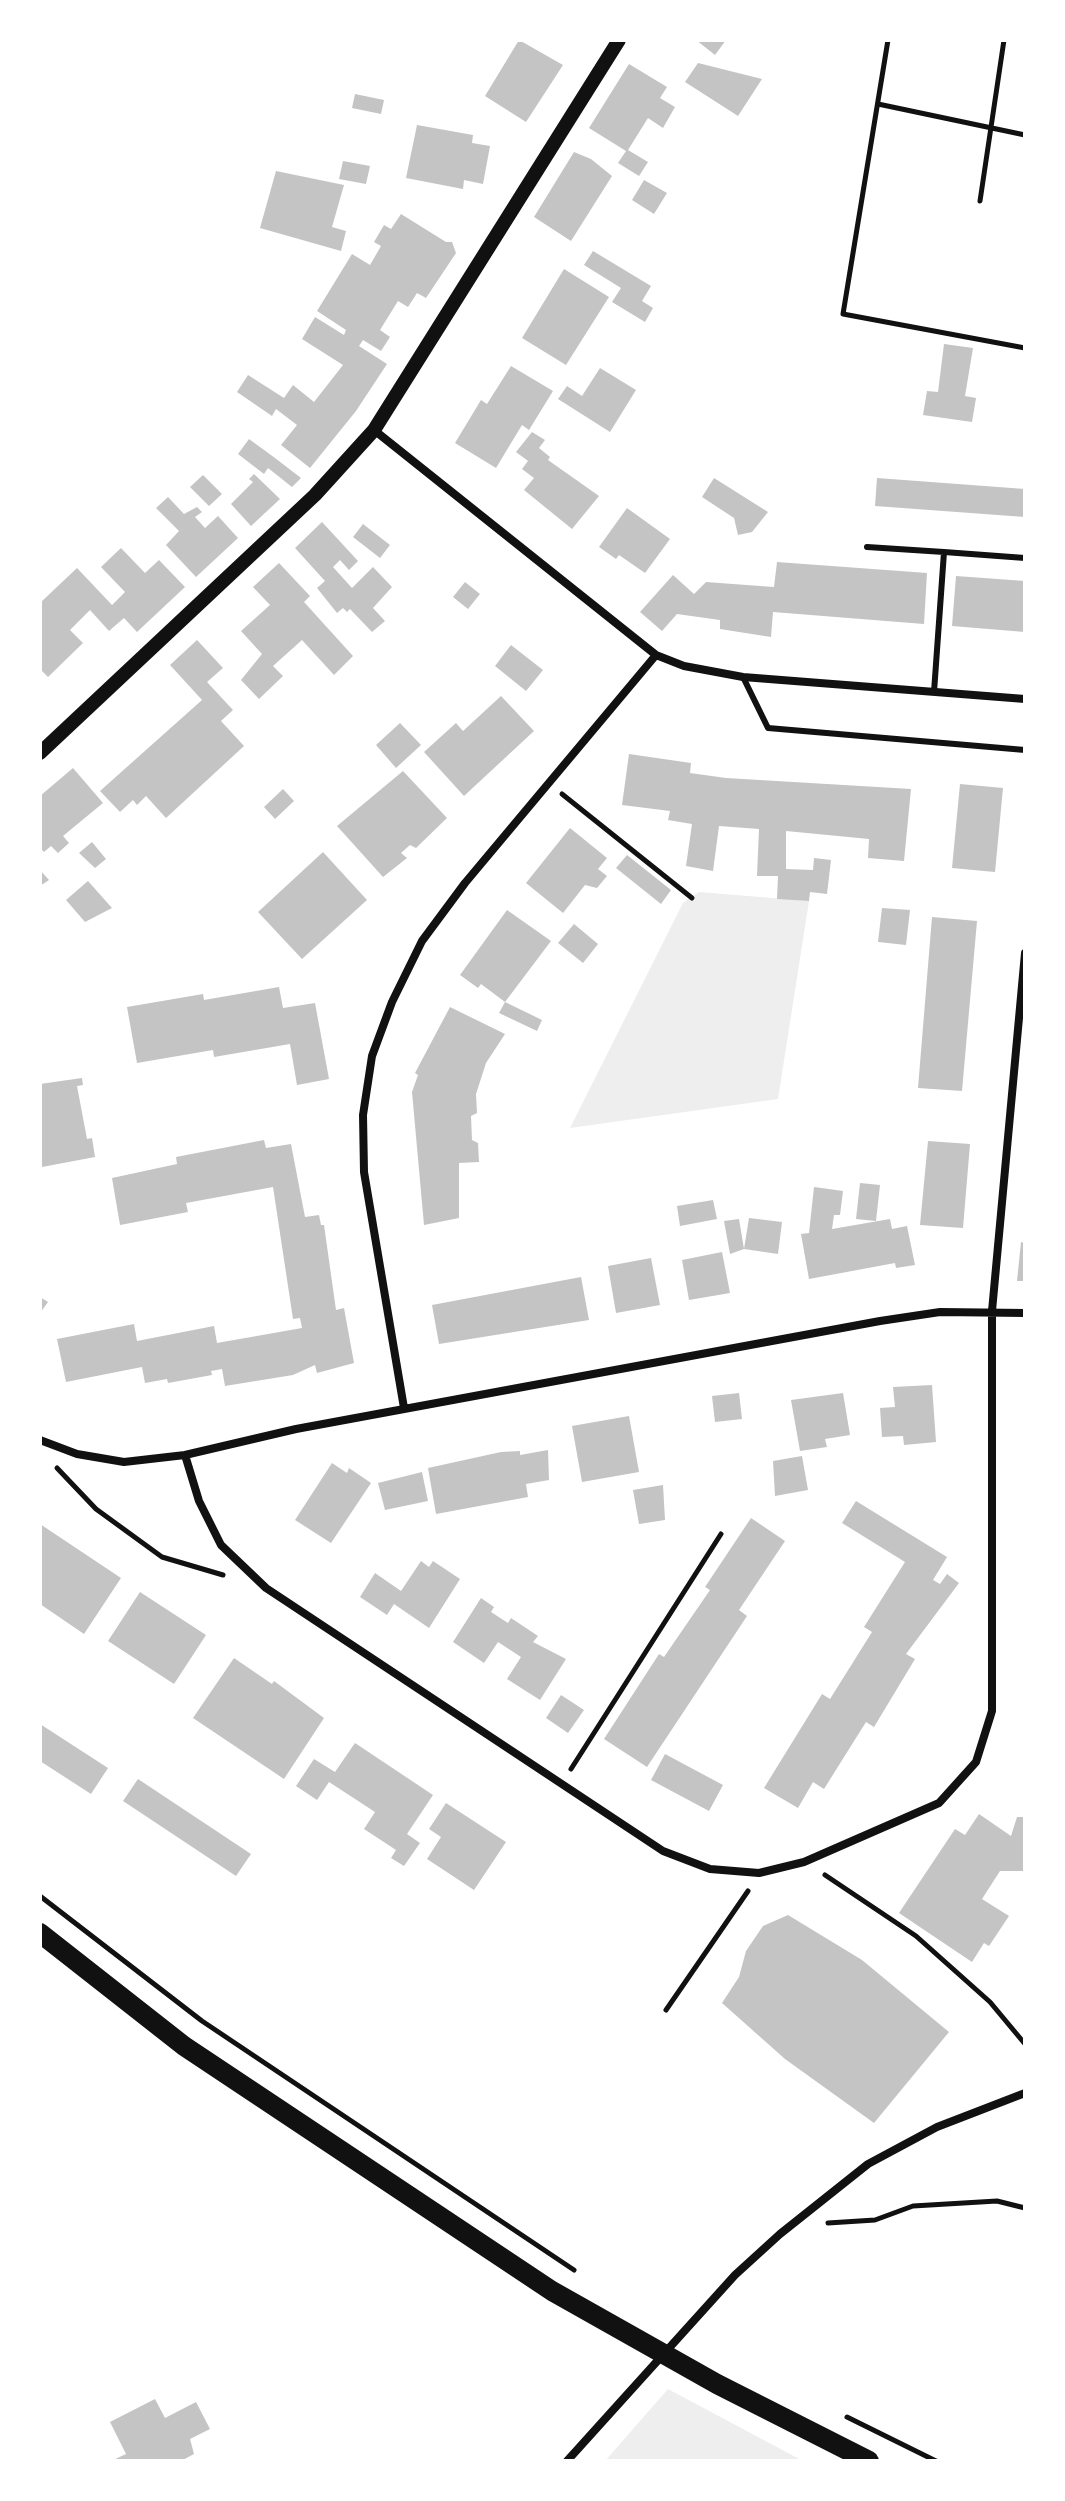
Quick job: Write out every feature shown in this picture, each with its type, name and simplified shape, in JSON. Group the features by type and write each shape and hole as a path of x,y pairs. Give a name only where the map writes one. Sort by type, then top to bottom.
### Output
{"main road":[{"path":"40,1933 184,2046 552,2291 717,2384 869,2461"}],"street":[{"path":"40,753 315,495 374,430 619,40"},
{"path":"374,430 656,655 684,666 743,677 1025,699"},
{"path":"404,1408 364,1172 363,1115 372,1056 392,1002 422,941 465,883 656,655"},
{"path":"185,1455 199,1501 221,1545 266,1588 663,1851 710,1869 759,1873 804,1862 939,1803 976,1762 992,1711 992,1311 1025,953"},
{"path":"40,1440 77,1454 124,1462 185,1455 404,1408 880,1321 940,1312 1025,1313"},
{"path":"567,2461 735,2275 868,2164 937,2127 1025,2093"}],"lane":[{"path":"867,547 1025,558"},
{"path":"934,692 944,552"},
{"path":"743,677 768,728 1025,750"}],"path":[{"path":"888,40 843,314 1025,348"},
{"path":"980,201 1004,40"},
{"path":"878,104 1025,135"},
{"path":"548,783 692,898"},
{"path":"49,1460 96,1509 162,1557 266,1588"},
{"path":"561,1785 721,1534"},
{"path":"804,1862 916,1936 990,2002 1025,2044"},
{"path":"666,2010 759,1873"},
{"path":"40,1896 202,2021 587,2278"},
{"path":"824,2224 875,2220 913,2206 997,2201 1025,2208"},
{"path":"839,2413 936,2461"}],"shaded area":[{"path":"699,892 809,901 778,1099 570,1128 683,903"},
{"path":"668,2389 803,2461 605,2461"}],"building":[{"path":"519,40 563,65 526,122 485,96"},
{"path":"696,40 726,40 715,55"},
{"path":"698,63 762,79 738,116 685,82"},
{"path":"629,64 667,87 660,98 675,107 663,128 648,118 628,150 648,162 639,176 618,163 626,151 589,128"},
{"path":"355,94 384,100 381,114 352,108"},
{"path":"417,125 473,135 472,143 490,146 483,184 464,180 463,189 406,178"},
{"path":"574,152 591,159 612,176 571,241 534,217"},
{"path":"343,161 370,166 366,184 339,179"},
{"path":"276,171 344,185 332,227 346,231 341,251 260,228"},
{"path":"644,180 667,193 654,214 632,200"},
{"path":"401,214 446,242 452,242 456,253 426,298 417,293 408,307 398,301 380,330 390,337 381,351 363,340 359,346 387,364 356,411 310,468 281,445 297,425 276,409 272,416 237,392 248,375 284,398 293,385 314,402 343,365 302,339 315,317 344,335 346,330 317,311 352,254 370,265 381,246 374,242 384,225 391,229"},
{"path":"593,251 651,286 642,301 653,308 645,322 612,302 621,288 584,265"},
{"path":"564,269 609,297 566,365 522,338"},
{"path":"944,344 973,348 965,396 976,398 972,422 923,415 927,391 938,392"},
{"path":"511,366 553,391 529,430 522,425 496,468 455,443 481,400 487,404"},
{"path":"600,368 636,390 610,432 558,399 567,386 582,396"},
{"path":"532,432 545,440 539,448 550,457 548,460 599,496 572,529 524,490 534,478 522,469 528,461 516,452"},
{"path":"249,439 301,478 292,487 268,468 264,474 238,454"},
{"path":"254,474 280,499 251,526 231,504 253,482 249,479"},
{"path":"203,475 222,494 209,506 190,487"},
{"path":"714,478 768,512 752,532 738,535 734,518 702,497"},
{"path":"877,478 1025,489 1025,517 875,506"},
{"path":"168,497 184,514 197,507 202,512 195,517 205,528 218,516 238,538 196,577 166,545 179,531 156,508"},
{"path":"627,508 670,539 645,573 619,555 616,559 599,547"},
{"path":"322,522 358,561 349,570 340,560 333,567 352,588 373,567 392,587 373,608 385,621 372,632 350,609 347,612 343,608 337,613 317,588 325,581 295,548"},
{"path":"363,524 390,545 380,558 353,537"},
{"path":"121,548 145,573 159,560 185,587 137,632 124,618 109,631 90,610 70,630 83,643 48,677 40,669 40,603 77,568 112,605 125,592 101,567"},
{"path":"777,562 927,573 924,624 773,612 771,637 720,629 720,620 677,614 662,631 640,612 673,575 694,594 706,582 774,587"},
{"path":"279,563 310,596 304,602 353,656 334,675 302,640 273,666 283,676 259,699 241,680 262,654 241,631 270,605 253,587"},
{"path":"956,576 1025,581 1025,632 952,626"},
{"path":"465,582 480,594 468,609 453,597"},
{"path":"197,640 223,668 207,682 233,710 221,721 244,746 166,818 146,796 137,805 133,800 120,812 100,791 202,700 170,665"},
{"path":"511,645 543,670 526,691 495,666"},
{"path":"501,696 534,731 464,796 424,752 456,723 463,731"},
{"path":"400,723 421,745 396,768 376,745"},
{"path":"629,754 691,763 690,773 726,778 911,789 904,861 868,858 869,839 786,831 786,869 813,870 814,858 831,860 827,894 810,892 809,901 777,899 778,876 757,876 759,829 719,826 713,871 686,866 692,824 668,820 670,811 622,805"},
{"path":"73,768 103,803 63,836 69,843 58,853 51,846 44,852 40,848 40,796"},
{"path":"403,771 447,818 416,848 410,845 401,853 407,858 383,877 337,826"},
{"path":"960,784 1003,788 995,872 952,868"},
{"path":"283,789 294,801 275,819 264,807"},
{"path":"570,828 607,858 598,869 607,876 597,888 585,885 563,913 526,883"},
{"path":"92,842 106,859 95,868 79,853"},
{"path":"323,852 367,900 302,959 258,912"},
{"path":"627,855 671,890 661,904 616,868"},
{"path":"40,870 49,880 40,886"},
{"path":"88,881 112,908 85,922 66,900"},
{"path":"882,908 910,910 906,945 878,942"},
{"path":"507,910 551,941 505,1002 481,984 478,988 460,975"},
{"path":"932,917 977,921 962,1091 918,1088"},
{"path":"574,924 598,944 583,963 558,943"},
{"path":"279,987 283,1008 315,1003 329,1079 297,1085 290,1044 214,1057 213,1050 137,1063 127,1007 203,994 204,1000"},
{"path":"505,1002 542,1020 537,1031 499,1013"},
{"path":"450,1007 505,1034 486,1063 476,1094 477,1113 471,1116 472,1140 478,1143 479,1162 459,1163 459,1218 424,1225 412,1092 418,1075 415,1073"},
{"path":"82,1078 83,1085 77,1086 87,1139 92,1138 95,1157 42,1167 40,1084"},
{"path":"264,1140 266,1148 291,1144 305,1217 319,1215 321,1225 324,1225 336,1310 344,1308 354,1363 317,1373 315,1365 293,1375 225,1386 222,1369 211,1371 212,1375 168,1383 167,1379 145,1383 142,1367 66,1382 57,1339 134,1324 137,1341 214,1326 217,1343 302,1328 300,1318 293,1319 273,1187 186,1203 188,1212 120,1225 112,1178 177,1164 176,1157"},
{"path":"928,1141 970,1144 963,1228 920,1225"},
{"path":"860,1183 880,1185 876,1221 856,1219"},
{"path":"814,1187 843,1191 840,1215 834,1215 832,1229 890,1219 892,1229 907,1226 915,1265 896,1268 895,1263 809,1279 801,1234 809,1233"},
{"path":"713,1200 717,1219 680,1226 677,1206"},
{"path":"749,1218 782,1222 778,1254 744,1249"},
{"path":"739,1219 744,1249 730,1254 724,1221"},
{"path":"1021,1242 1025,1243 1025,1281 1017,1281"},
{"path":"722,1252 730,1293 689,1300 682,1260"},
{"path":"651,1258 660,1305 616,1313 608,1266"},
{"path":"581,1277 589,1320 439,1344 432,1305"},
{"path":"40,1297 48,1302 40,1313"},
{"path":"932,1385 936,1442 904,1445 903,1436 882,1437 880,1408 895,1407 893,1387"},
{"path":"739,1393 742,1419 715,1422 712,1396"},
{"path":"843,1393 850,1435 825,1439 827,1447 800,1451 791,1400"},
{"path":"629,1416 639,1472 582,1482 572,1426"},
{"path":"548,1450 549,1480 526,1484 528,1497 436,1514 428,1468 501,1452 520,1451 520,1455"},
{"path":"802,1456 808,1490 775,1496 773,1461"},
{"path":"332,1463 347,1473 349,1468 371,1483 331,1543 295,1520"},
{"path":"422,1472 428,1501 385,1510 378,1483"},
{"path":"663,1485 665,1520 639,1524 633,1490"},
{"path":"856,1501 947,1557 933,1580 940,1584 947,1574 959,1583 906,1654 915,1659 874,1727 866,1722 824,1789 813,1782 798,1808 764,1788 822,1694 830,1699 872,1632 864,1627 905,1562 842,1523"},
{"path":"751,1518 785,1541 739,1610 747,1616 647,1767 604,1739 659,1654 664,1657 710,1590 705,1587"},
{"path":"40,1524 121,1578 84,1634 40,1604"},
{"path":"421,1561 429,1567 433,1561 460,1579 429,1628 394,1604 387,1615 360,1597 375,1573 401,1591"},
{"path":"140,1592 206,1635 174,1684 108,1641"},
{"path":"481,1598 494,1607 491,1612 508,1623 511,1618 538,1636 533,1642 566,1659 540,1700 507,1679 521,1657 498,1642 484,1663 453,1642"},
{"path":"234,1658 272,1684 274,1681 324,1718 284,1779 193,1718"},
{"path":"561,1695 584,1710 568,1733 546,1718"},
{"path":"40,1724 108,1768 91,1794 40,1761"},
{"path":"355,1743 433,1795 407,1834 420,1843 404,1866 391,1858 396,1850 364,1829 375,1812 329,1782 317,1800 296,1786 314,1759 335,1772"},
{"path":"665,1754 723,1785 709,1811 651,1780"},
{"path":"138,1779 251,1854 236,1876 123,1801"},
{"path":"446,1803 506,1842 474,1890 427,1859 441,1837 429,1829"},
{"path":"979,1814 1011,1836 1017,1817 1025,1817 1025,1871 1000,1871 982,1899 1009,1916 989,1946 984,1943 972,1962 899,1913 955,1829 965,1835"},
{"path":"788,1915 862,1960 949,2032 874,2123 785,2059 722,2003 739,1977 746,1951 763,1926"},
{"path":"155,2399 165,2418 196,2402 210,2429 190,2439 194,2454 181,2461 111,2461 126,2454 110,2422"}]}
